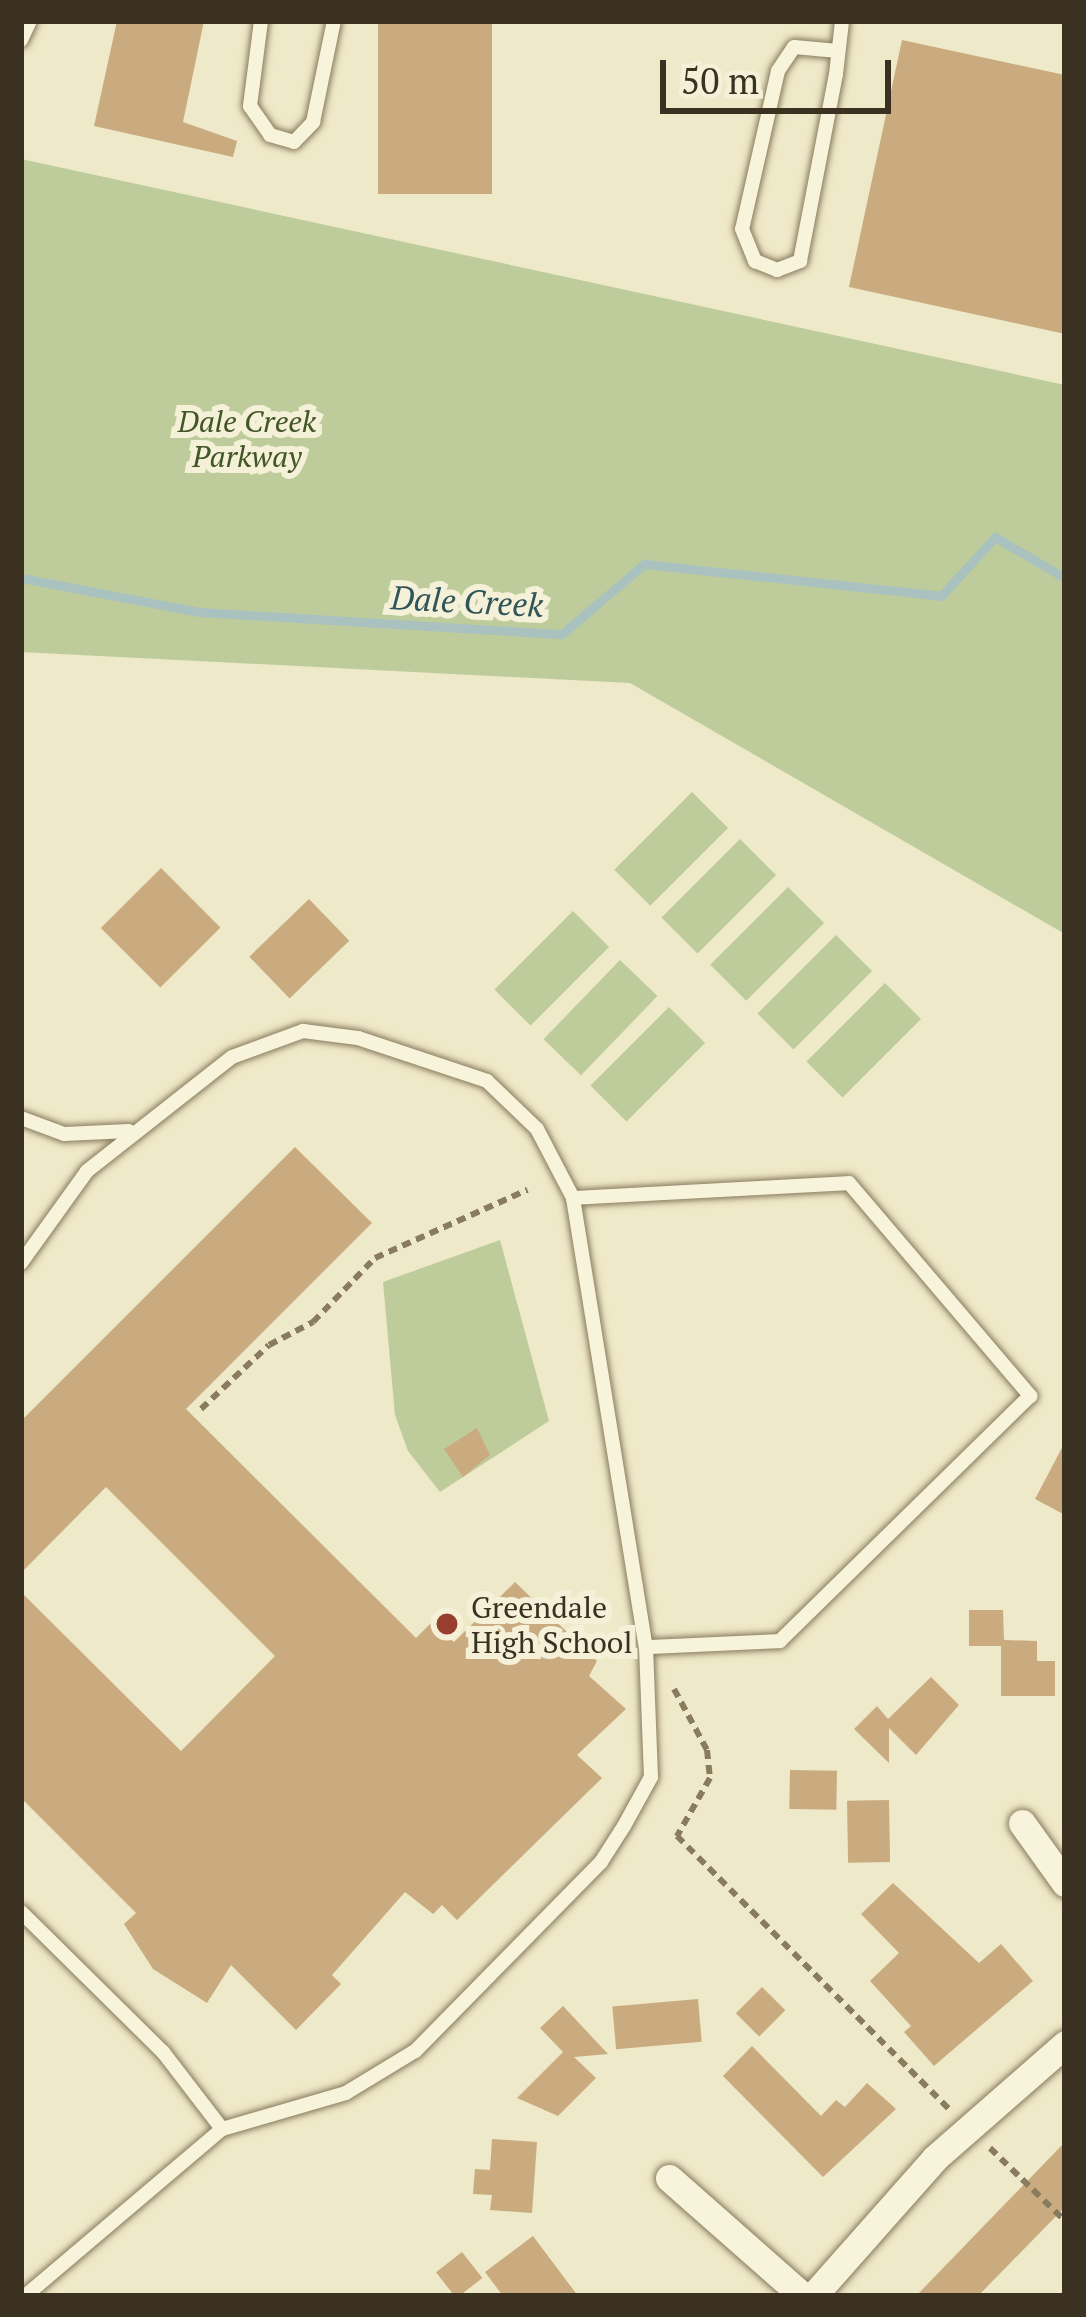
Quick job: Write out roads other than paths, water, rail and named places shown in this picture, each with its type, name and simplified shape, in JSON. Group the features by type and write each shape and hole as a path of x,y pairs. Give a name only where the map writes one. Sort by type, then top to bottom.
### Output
{"street":[{"path":"1022,1823 1065,1883"},
{"path":"813,2296 934,2158 1065,2044"},
{"path":"669,2178 803,2296"}],"lane":[{"path":"21,40 31,21"},
{"path":"262,21 249,75 256,122 283,141 302,140 334,21"},
{"path":"838,51 794,46 778,71 742,229 755,262 777,270 800,262 838,51 842,21"},
{"path":"21,1263 87,1171 129,1131 232,1057 304,1031 358,1038 487,1081 537,1129 573,1198 646,1647 651,1777 601,1862 416,2051 346,2093 222,2129 25,2296"},
{"path":"21,1118 64,1134 129,1131"},
{"path":"573,1198 849,1183 1030,1396 780,1641 646,1647"},
{"path":"21,1912 163,2052 222,2129"}],"waterway":[{"name":"Dale Creek","path":"21,578 199,612 562,634 644,564 941,596 995,537 1065,578"}],"place":[{"name":"Greendale High School","path":"447,1624"}],"park label":[{"name":"Dale Creek Parkway","path":"247,438"}]}
